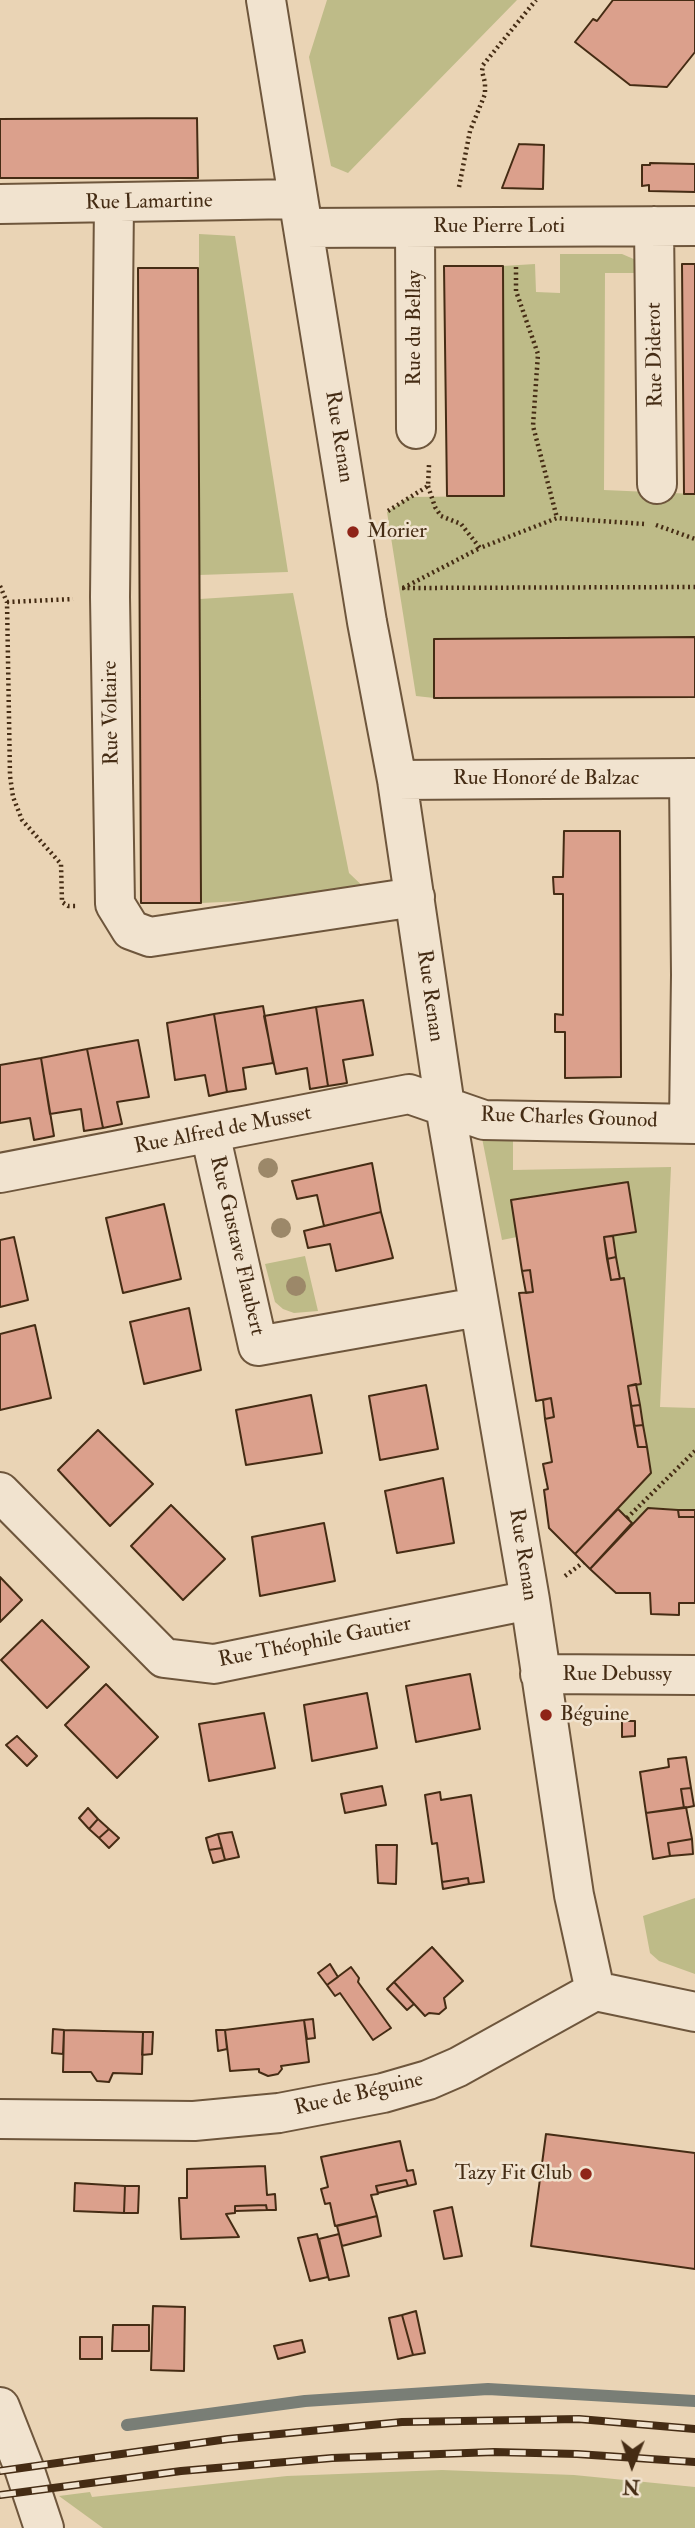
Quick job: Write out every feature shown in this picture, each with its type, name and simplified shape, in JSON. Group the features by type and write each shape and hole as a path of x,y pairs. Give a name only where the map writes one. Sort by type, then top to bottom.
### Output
{"street":[{"name":"Rue Renan","path":"266,0 353,532 397,780 445,1106 530,1600 574,1895 595,1992"},
{"name":"Rue Lamartine","path":"0,205 114,203 301,214"},
{"name":"Rue Voltaire","path":"114,203 110,597 115,904"},
{"name":"Rue Pierre Loti","path":"301,214 415,228 695,226"},
{"name":"Rue Diderot","path":"654,226 657,484"},
{"name":"Rue du Bellay","path":"415,228 415,429"},
{"name":"Rue Honoré de Balzac","path":"397,780 692,778"},
{"path":"692,778 692,1123"},
{"path":"115,904 131,930 149,937 415,897"},
{"name":"Rue Alfred de Musset","path":"0,1173 409,1094 445,1106"},
{"name":"Rue Charles Gounod","path":"445,1106 484,1120 692,1123"},
{"name":"Rue Gustave Flaubert","path":"210,1133 258,1346 478,1307"},
{"name":"Rue Théophile Gautier","path":"0,1492 164,1658 214,1664 530,1600"},
{"name":"Rue Debussy","path":"540,1674 695,1675"},
{"path":"595,1992 695,2012"},
{"name":"Rue de Béguine","path":"0,2119 194,2121 279,2113 346,2101 428,2080 595,1992"},
{"path":"0,2407 44,2528"}],"path":[{"path":"468,228 468,209 459,189 470,131 485,94 483,65 536,0"},
{"path":"516,265 516,291 538,354 533,426 557,518"},
{"path":"415,429 425,437 429,454 428,486 435,507 441,516 461,524 480,548"},
{"path":"353,532 371,529 370,523 428,486"},
{"path":"398,598 402,589 480,548 557,518 657,525 695,539"},
{"path":"0,586 7,602 10,776 13,797 22,820 61,864 62,902 68,906 115,904"},
{"path":"402,589 695,587"},
{"path":"7,602 110,597"},
{"path":"627,1518 695,1451"}],"shaded area":[{"path":"327,0 517,0 348,173 331,166 309,57"},
{"path":"199,234 235,236 288,572 199,575"},
{"path":"560,254 622,254 636,260 639,273 605,273 604,490 695,494 695,637 435,639 434,698 416,696 387,512 409,497 504,496 503,266 535,264 536,292 560,293"},
{"path":"293,593 349,873 372,895 201,903 200,599"},
{"path":"482,1138 513,1138 513,1170 671,1167 660,1407 695,1408 695,1510 648,1508 632,1523 618,1509 651,1473 613,1236 636,1232 628,1182 511,1200 517,1237 502,1240"},
{"path":"305,1256 318,1311 294,1313 275,1302 265,1264"},
{"path":"695,1898 695,1974 659,1961 650,1953 643,1916"},
{"path":"442,2470 574,2475 695,2487 695,2528 103,2528 59,2496 90,2492 92,2497 287,2476"}],"building":[{"path":"613,0 695,0 695,52 667,87 630,85 575,42 593,19 597,21"},
{"path":"197,118 198,178 0,178 0,119"},
{"path":"519,144 544,145 543,189 502,188"},
{"path":"695,164 695,192 649,191 649,185 642,186 642,165"},
{"path":"682,264 695,264 695,494 684,494"},
{"path":"444,266 503,266 504,496 447,496"},
{"path":"138,268 198,268 201,903 141,903"},
{"path":"695,637 695,697 434,698 434,639"},
{"path":"564,831 620,831 621,1077 565,1078 565,1032 555,1032 555,1014 563,1015 563,894 554,894 553,877 563,877"},
{"path":"363,1000 373,1055 343,1060 347,1083 328,1086 316,1007"},
{"path":"263,1006 273,1063 243,1068 246,1089 227,1092 214,1014"},
{"path":"316,1007 328,1086 310,1089 307,1068 276,1074 264,1016"},
{"path":"214,1014 227,1092 209,1096 205,1075 175,1080 167,1023"},
{"path":"138,1040 149,1097 117,1102 122,1124 103,1128 87,1049"},
{"path":"87,1049 103,1128 84,1131 81,1109 50,1114 41,1058"},
{"path":"41,1058 54,1136 34,1140 30,1118 0,1123 0,1065"},
{"path":"372,1163 381,1212 324,1226 317,1195 297,1199 292,1181"},
{"path":"628,1182 636,1232 604,1237 611,1280 624,1278 641,1384 628,1386 638,1447 647,1447 651,1473 575,1554 549,1528 544,1490 548,1489 543,1464 552,1462 545,1419 554,1417 551,1398 536,1401 519,1293 533,1292 530,1270 522,1271 511,1200"},
{"path":"164,1204 181,1279 123,1293 106,1218"},
{"path":"381,1212 393,1258 336,1271 330,1244 308,1248 304,1231"},
{"path":"613,1236 616,1257 607,1259 604,1237"},
{"path":"14,1237 28,1300 0,1307 0,1240"},
{"path":"616,1257 620,1279 611,1280 607,1259"},
{"path":"530,1270 533,1292 526,1293 522,1271"},
{"path":"189,1308 201,1370 144,1384 130,1322"},
{"path":"35,1325 51,1398 0,1410 0,1334"},
{"path":"636,1384 640,1405 631,1406 628,1386"},
{"path":"426,1385 438,1449 380,1460 369,1396"},
{"path":"311,1395 322,1453 246,1465 236,1410"},
{"path":"551,1398 554,1417 545,1419 543,1400"},
{"path":"640,1405 643,1425 634,1426 631,1406"},
{"path":"643,1425 647,1447 638,1447 634,1426"},
{"path":"98,1430 153,1484 110,1526 58,1470"},
{"path":"443,1478 454,1543 397,1553 385,1491"},
{"path":"171,1505 225,1559 183,1600 131,1546"},
{"path":"648,1508 678,1510 679,1517 695,1517 695,1603 679,1603 679,1615 651,1614 650,1593 616,1593 590,1569"},
{"path":"618,1509 632,1523 590,1569 575,1554"},
{"path":"678,1510 695,1510 695,1517 679,1517"},
{"path":"324,1523 335,1581 260,1596 252,1537"},
{"path":"0,1577 22,1600 0,1622"},
{"path":"42,1620 89,1667 47,1708 1,1660"},
{"path":"470,1674 480,1729 416,1742 406,1686"},
{"path":"106,1684 158,1737 117,1778 65,1725"},
{"path":"367,1693 377,1748 312,1761 304,1705"},
{"path":"264,1713 275,1768 209,1781 199,1724"},
{"path":"622,1721 635,1721 635,1736 622,1737"},
{"path":"17,1736 37,1756 27,1766 6,1745"},
{"path":"686,1757 691,1788 681,1789 684,1808 646,1813 640,1772 669,1767 668,1759"},
{"path":"382,1786 386,1805 345,1813 341,1794"},
{"path":"691,1788 694,1806 684,1808 681,1789"},
{"path":"440,1792 441,1800 471,1795 484,1882 469,1884 468,1878 442,1882 437,1843 432,1844 425,1795"},
{"path":"686,1807 692,1839 668,1843 670,1856 653,1859 646,1813"},
{"path":"88,1808 98,1819 89,1829 79,1818"},
{"path":"98,1819 109,1829 99,1838 89,1829"},
{"path":"109,1829 119,1838 109,1848 99,1838"},
{"path":"232,1832 239,1857 225,1860 218,1834"},
{"path":"218,1834 222,1848 209,1850 206,1838"},
{"path":"692,1839 693,1854 670,1856 668,1843"},
{"path":"376,1845 397,1845 396,1884 378,1883"},
{"path":"222,1848 225,1860 213,1863 209,1850"},
{"path":"468,1878 469,1884 443,1889 442,1882"},
{"path":"432,1947 463,1981 444,1998 446,2008 439,2014 429,2013 425,2016 394,1982"},
{"path":"330,1964 338,1977 327,1985 318,1973"},
{"path":"351,1967 359,1978 358,1982 391,2028 373,2040 340,1993 335,1996 327,1985"},
{"path":"394,1982 414,2004 407,2010 387,1989"},
{"path":"313,2019 315,2038 307,2039 304,2020"},
{"path":"304,2020 309,2062 281,2066 278,2074 268,2076 259,2072 259,2069 230,2071 225,2030"},
{"path":"53,2029 64,2030 63,2054 52,2053"},
{"path":"64,2030 143,2032 142,2074 113,2073 109,2082 97,2081 91,2072 63,2072"},
{"path":"216,2030 225,2030 227,2049 218,2051"},
{"path":"143,2032 153,2032 152,2054 142,2055"},
{"path":"546,2134 695,2153 695,2269 531,2246"},
{"path":"400,2141 407,2171 413,2170 416,2184 408,2186 406,2180 376,2186 378,2194 371,2195 377,2216 335,2226 330,2203 325,2204 321,2189 328,2187 321,2157"},
{"path":"265,2166 267,2195 275,2194 276,2210 267,2210 266,2205 235,2206 235,2213 226,2214 239,2237 181,2239 179,2198 187,2198 187,2169"},
{"path":"406,2180 408,2186 378,2193 376,2186"},
{"path":"75,2183 125,2186 124,2213 74,2211"},
{"path":"125,2186 139,2186 138,2213 124,2213"},
{"path":"266,2205 267,2210 235,2211 235,2206"},
{"path":"452,2207 462,2256 444,2259 434,2211"},
{"path":"377,2216 381,2236 342,2246 337,2226"},
{"path":"317,2234 328,2277 310,2281 298,2238"},
{"path":"339,2234 349,2276 329,2280 319,2239"},
{"path":"153,2306 185,2307 184,2371 151,2370"},
{"path":"416,2311 425,2353 413,2355 402,2315"},
{"path":"402,2315 413,2355 398,2359 389,2318"},
{"path":"113,2325 149,2325 149,2351 112,2351"},
{"path":"80,2337 102,2337 102,2359 80,2359"},
{"path":"302,2340 305,2352 278,2359 274,2346"}],"waterway":[{"path":"127,2425 305,2401 488,2389 695,2401"}],"railway":[{"path":"0,2471 228,2439 402,2422 579,2419 695,2429"},
{"path":"0,2495 181,2471 332,2458 494,2452 577,2454 695,2462"}],"place":[{"name":"Morier","path":"353,532"},
{"name":"Béguine","path":"546,1715"},
{"name":"Tazy Fit Club","path":"586,2174"}]}
